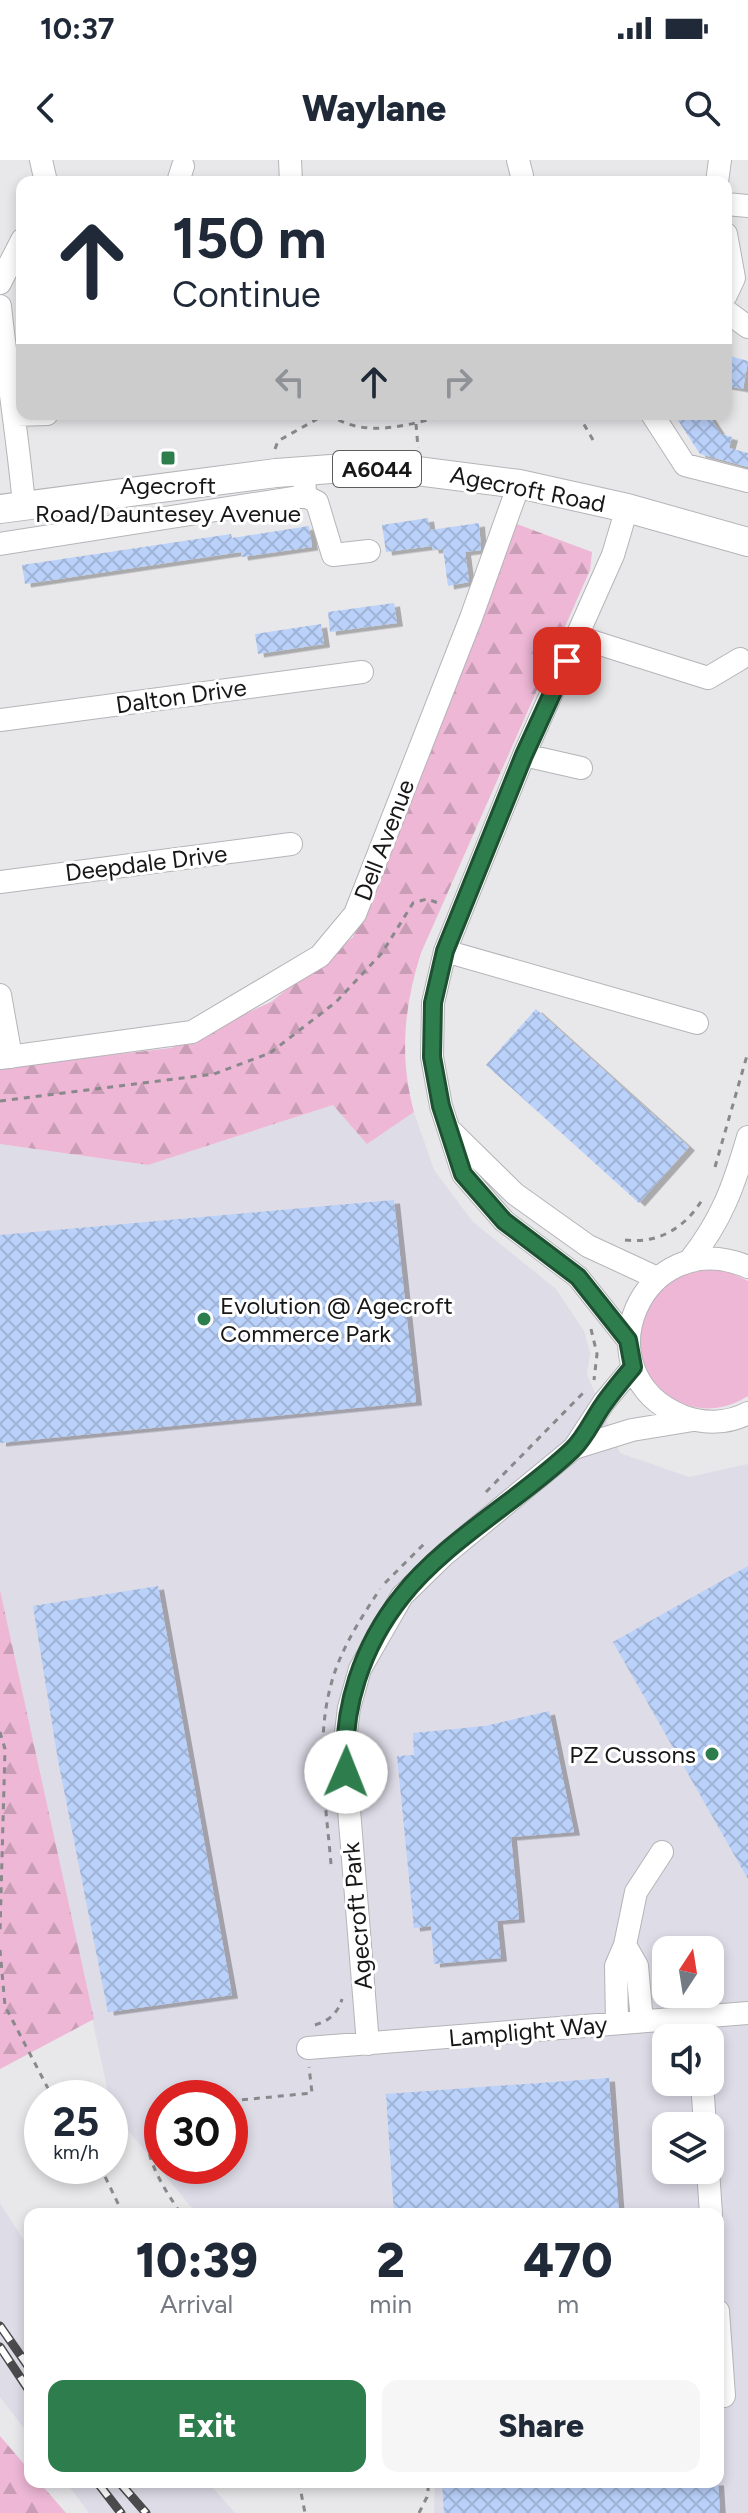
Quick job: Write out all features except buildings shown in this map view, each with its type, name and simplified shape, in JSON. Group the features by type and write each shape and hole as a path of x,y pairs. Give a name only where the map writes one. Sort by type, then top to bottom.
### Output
{"main road":[{"name":"Agecroft Road","path":"12,507 276,473 305,483 345,468 417,471 519,484 627,508 748,542"}],"street":[{"path":"0,283 16,252"},
{"path":"0,306 5,359 16,415 12,507"},
{"path":"656,420 685,465 748,481"},
{"path":"305,483 317,502 333,555 369,551"},
{"name":"Agecroft Road","path":"0,544 305,483"},
{"name":"Dell Avenue","path":"5,1058 192,1032 320,956 355,914 471,618 519,484"},
{"path":"627,508 613,555 524,755 445,951 435,990 431,1030 435,1082 463,1174 504,1221 578,1277 628,1340"},
{"path":"578,637 708,678 740,659"},
{"name":"Dalton Drive","path":"0,720 362,672"},
{"path":"524,755 581,768"},
{"name":"Deepdale Drive","path":"0,882 291,844"},
{"path":"445,951 697,1023"},
{"path":"0,995 5,1058"},
{"path":"448,1129 515,1194 588,1246 657,1278"},
{"path":"690,1260 724,1209 748,1137"},
{"path":"693,1420 667,1410 647,1391 633,1367 628,1340 632,1317 642,1295 657,1278 673,1267 690,1260 712,1258 748,1267"},
{"path":"574,1448 604,1402 633,1367"},
{"path":"574,1448 632,1430 693,1420 719,1422 748,1413"},
{"name":"Agecroft Park","path":"368,2044 344,1748 349,1708 360,1669 402,1596 444,1555 574,1448"},
{"path":"617,2023 616,1966 625,1945 636,1892 662,1852"},
{"path":"625,1945 637,1966 642,2021"},
{"name":"Lamplight Way","path":"711,2024 748,2013"},
{"name":"Lamplight Way","path":"308,2048 642,2021 666,2024"},
{"path":"709,2184 711,2208"}],"path":[{"path":"276,473 275,445 317,420"},
{"path":"342,420 356,426 386,429 430,420"},
{"path":"581,420 593,440"},
{"path":"0,1101 214,1074 270,1053 336,1002 382,953 413,903 427,899 444,905"},
{"path":"0,1732 5,1749 0,1931"},
{"path":"0,1950 5,2006 44,2080"},
{"path":"0,1986 4,1992"},
{"path":"248,2099 312,2093 308,2048"},
{"path":"109,2184 120,2208"},
{"path":"162,2184 177,2208"},
{"path":"300,2488 305,2513"},
{"path":"419,2513 428,2488"}],"shaded area":[{"path":"333,1105 367,1143 414,1112 434,1170 473,1222 556,1289 584,1331 590,1353 587,1374 620,1453 689,1477 748,1464 748,2513 434,2513 435,2488 724,2488 724,2208 192,2208 172,2184 248,2184 248,2080 144,2080 144,2150 128,2130 128,2080 105,2080 0,1590 0,1144 148,1165"},
{"path":"0,2203 24,2241 24,2428 0,2397"},
{"path":"70,2488 213,2488 235,2513 89,2513"}],"green space":[{"path":"514,523 592,552 590,570 421,953 407,1012 405,1051 414,1112 367,1144 333,1105 148,1165 0,1144 0,1068 171,1048 271,1002 353,937"},
{"path":"706,1268 725,1270 748,1281 748,1396 720,1407 694,1407 672,1398 654,1381 642,1360 638,1336 645,1311 662,1288 676,1276"},
{"path":"0,1590 94,2019 0,2069"},
{"path":"0,2436 24,2464 24,2488 44,2488 66,2513 0,2513"}],"railway":[{"path":"0,2326 24,2360"},
{"path":"0,2347 24,2383"},
{"path":"102,2488 121,2513"},
{"path":"124,2488 146,2513"}],"place":[{"name":"Agecroft Road/Dauntesey Avenue","path":"168,458"},
{"name":"Evolution @ Agecroft Commerce Park","path":"204,1319"},
{"name":"PZ Cussons","path":"712,1754"}],"route":[{"path":"346,1772 344,1748 349,1708 360,1669 402,1596 444,1555 574,1448 604,1402 633,1367 628,1340 578,1277 504,1221 463,1174 441,1106 432,1057 433,1003 445,951 524,755 567,661"}]}
